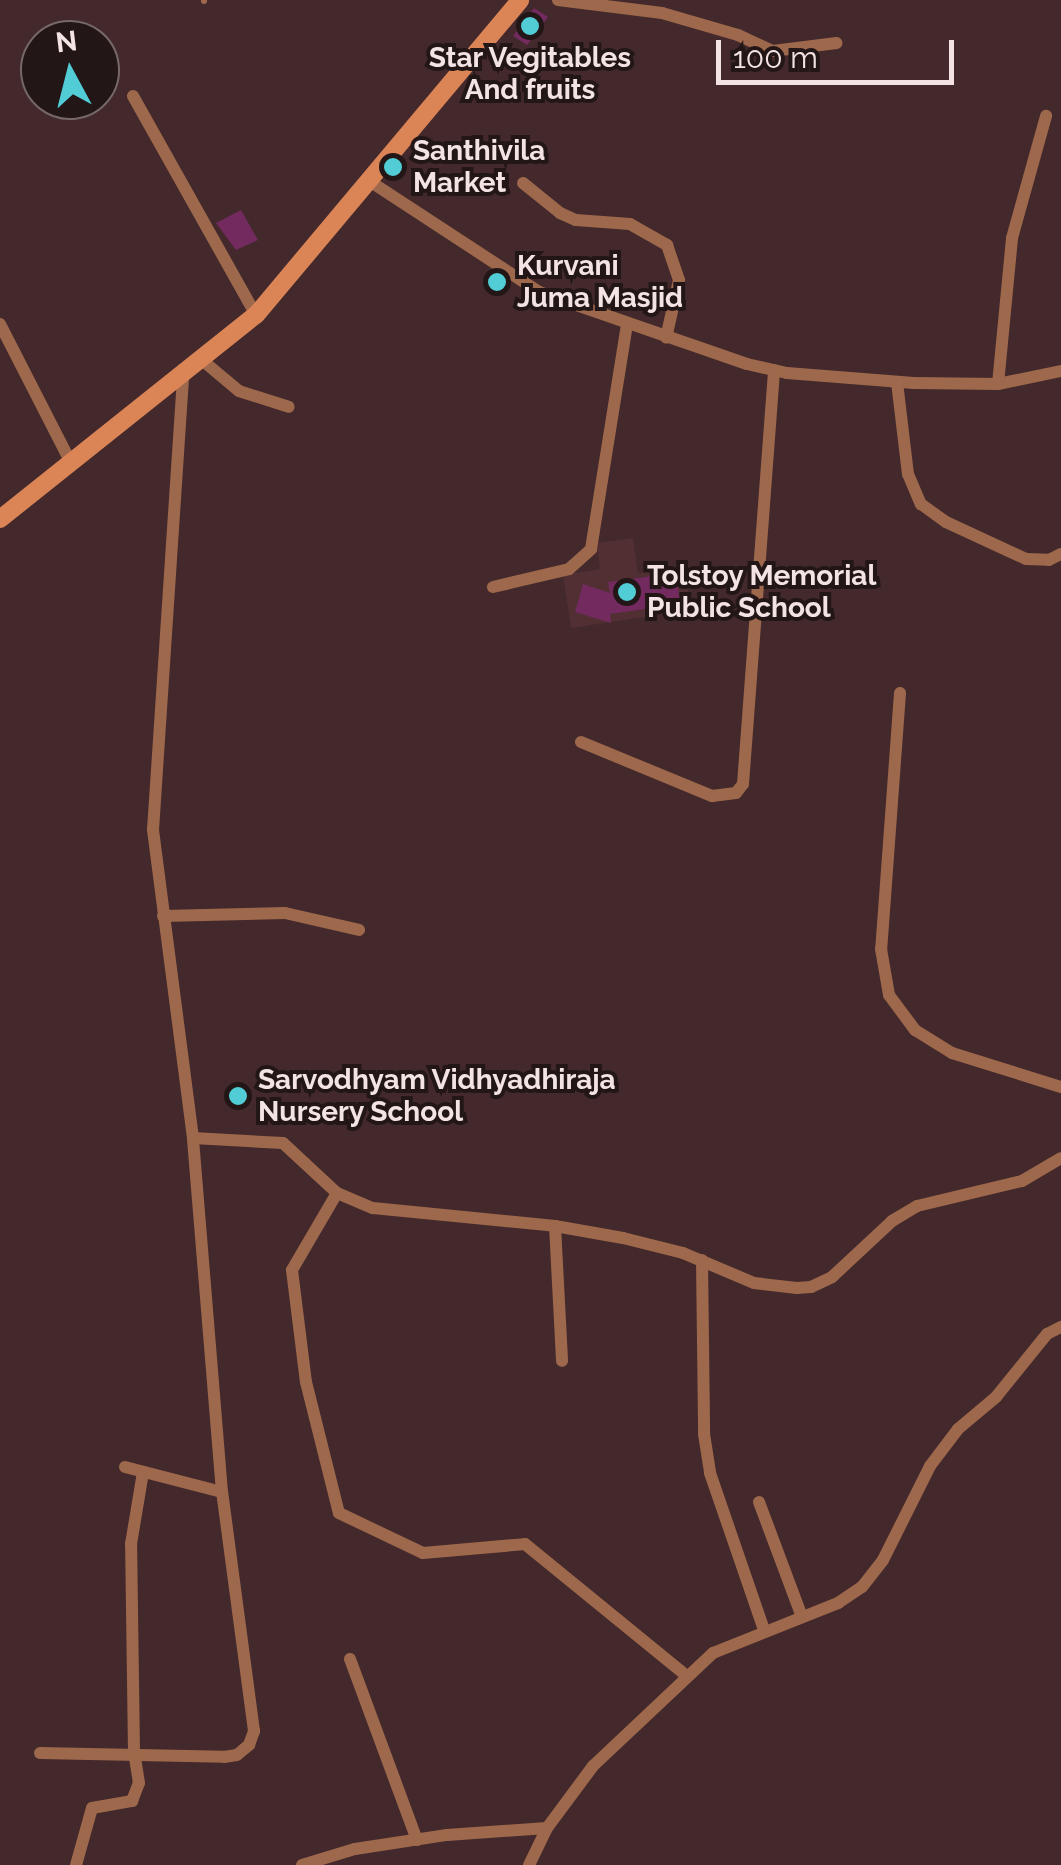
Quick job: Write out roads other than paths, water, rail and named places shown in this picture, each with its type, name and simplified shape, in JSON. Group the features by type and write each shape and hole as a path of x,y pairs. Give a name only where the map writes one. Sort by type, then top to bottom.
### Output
{"street":[{"path":"0,519 256,315 520,0"},
{"path":"558,0 662,13 738,35 772,50 836,43"},
{"path":"134,96 256,315"},
{"path":"998,384 1012,238 1021,194 1046,116"},
{"path":"371,182 539,292 666,338 774,370 897,382 998,384 1050,376 1061,370"},
{"path":"523,184 560,213 576,220 630,224 668,244 680,280 666,338"},
{"path":"0,324 72,465"},
{"path":"493,587 569,569 591,549 627,325"},
{"path":"202,360 239,391 288,407"},
{"path":"581,742 712,796 736,792 743,784 774,370"},
{"path":"40,1753 237,1755 249,1745 254,1731 222,1492 193,1138 153,830 183,376"},
{"path":"897,382 908,474 921,504 946,522 1026,559 1049,560 1061,554"},
{"path":"900,694 881,949 889,995 915,1030 952,1053 1061,1087"},
{"path":"163,916 286,912 359,930"},
{"path":"193,1138 283,1143 337,1193 373,1208 554,1226 623,1238 702,1260 754,1283 811,1287 832,1276 892,1222 917,1206 1022,1181 1061,1158"},
{"path":"337,1193 292,1270 306,1382 339,1513 424,1554 525,1544 687,1676"},
{"path":"554,1226 562,1361"},
{"path":"702,1260 704,1434 710,1472 764,1630"},
{"path":"529,1865 547,1828 593,1766 713,1654 838,1603 862,1587 884,1560 930,1466 958,1429 996,1397 1048,1334 1061,1328"},
{"path":"125,1467 222,1492"},
{"path":"76,1865 92,1808 132,1801 139,1783 134,1752 131,1544 143,1472"},
{"path":"759,1502 802,1617"},
{"path":"350,1659 417,1840"},
{"path":"302,1865 355,1850 417,1840 547,1828"}],"place":[{"name":"Star Vegitables And fruits","path":"530,26"},
{"name":"Santhivila Market","path":"393,167"},
{"name":"Kurvani Juma Masjid","path":"497,282"},
{"name":"Tolstoy Memorial Public School","path":"627,592"},
{"name":"Sarvodhyam Vidhyadhiraja Nursery School","path":"238,1096"}]}
